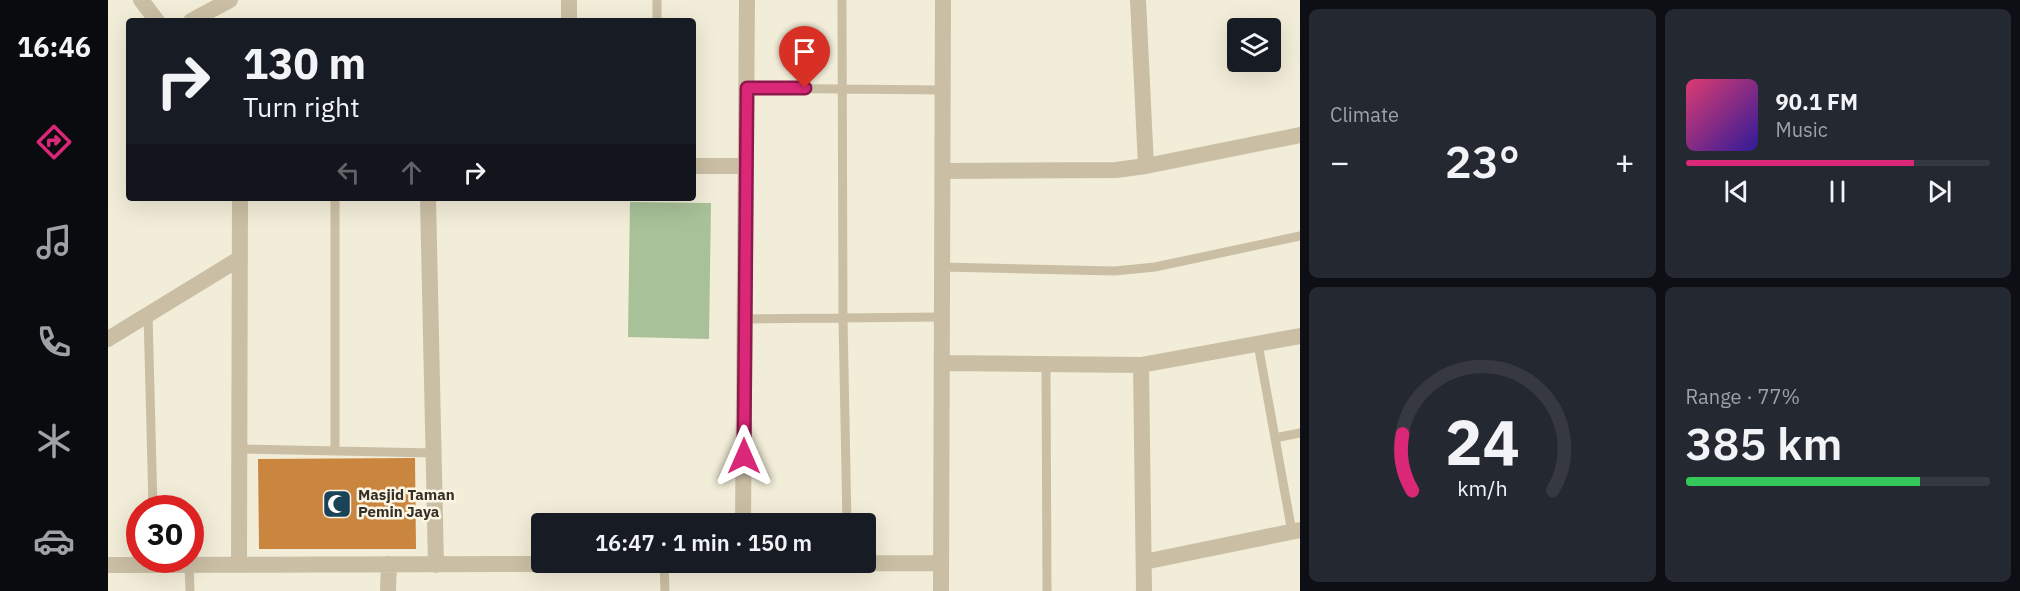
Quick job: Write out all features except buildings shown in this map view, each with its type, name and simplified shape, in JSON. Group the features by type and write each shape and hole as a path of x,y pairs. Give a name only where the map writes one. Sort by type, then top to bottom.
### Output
{"street":[{"path":"141,0 155,18"},
{"path":"197,18 230,0"},
{"path":"569,0 569,18"},
{"path":"743,513 747,0"},
{"path":"941,591 943,0"},
{"path":"1138,0 1146,166"},
{"path":"943,171 1116,170 1300,135"},
{"path":"696,166 745,166"},
{"path":"239,565 240,201"},
{"path":"428,201 436,565"},
{"path":"108,339 239,259"},
{"path":"942,363 1141,365 1300,336"},
{"path":"1141,365 1144,591"},
{"path":"1144,562 1296,531"},
{"path":"876,563 940,563"},
{"path":"108,565 126,564"},
{"path":"388,591 389,564"},
{"path":"204,565 531,565"}],"lane":[{"path":"657,0 657,18"},
{"path":"842,0 843,318 847,513"},
{"path":"747,88 942,90"},
{"path":"334,201 335,451"},
{"path":"943,267 1115,271 1155,267 1300,236"},
{"path":"148,314 153,495"},
{"path":"744,320 942,317"},
{"path":"1258,344 1275,438 1296,531"},
{"path":"1046,365 1047,591"},
{"path":"1275,438 1300,433"},
{"path":"239,449 433,453"},
{"path":"189,573 190,591"},
{"path":"664,573 665,591"}],"green space":[{"path":"630,202 711,203 709,339 628,337"}],"place":[{"name":"Masjid Taman Pemin Jaya","path":"337,504"}],"route":[{"path":"744,456 747,88 805,88"}]}
